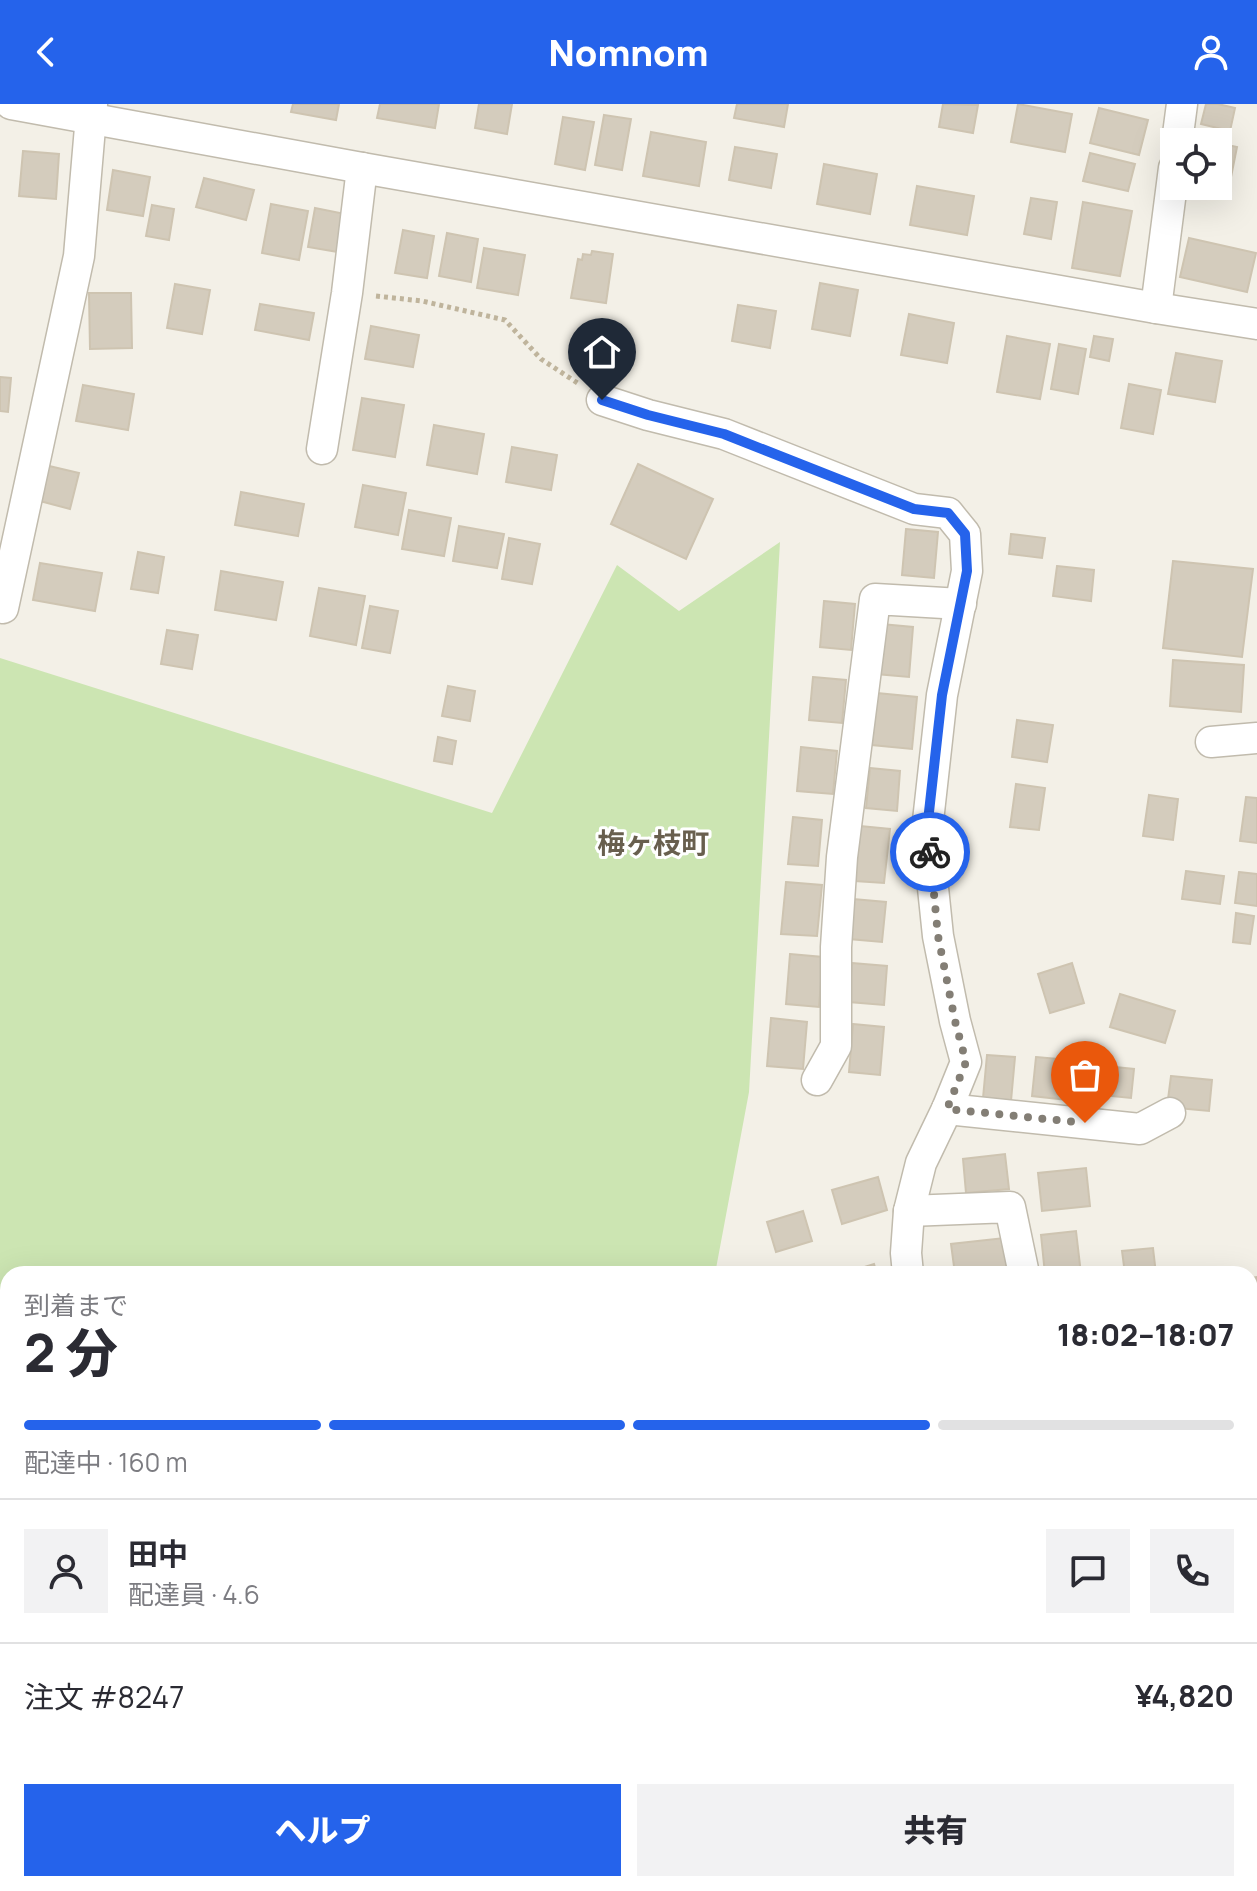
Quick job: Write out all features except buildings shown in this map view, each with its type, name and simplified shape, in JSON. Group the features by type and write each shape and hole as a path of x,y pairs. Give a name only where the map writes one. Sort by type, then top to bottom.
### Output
{"street":[{"path":"11,104 91,111 362,168 1257,324"},
{"path":"1179,128 1182,104"},
{"path":"3,608 79,256 91,111"},
{"path":"322,449 347,293 362,168"},
{"path":"1156,308 1170,200"},
{"path":"602,400 724,434 914,509 948,513 965,534 967,571 942,695 927,830 938,936 966,1062 921,1163 909,1211 907,1266"},
{"path":"817,1080 836,1046 836,947 842,857 875,599 961,604"},
{"path":"1211,742 1257,738"},
{"path":"947,1109 1140,1129 1170,1113"},
{"path":"909,1211 1010,1207 1022,1266"}],"path":[{"path":"347,293 422,301 505,320 541,359 602,400"}],"green space":[{"path":"780,542 749,1092 716,1266 0,1266 0,658 492,813 617,565 679,611"}],"way so far":[{"path":"930,852 938,936 966,1062 947,1109 1085,1123"}],"district":[{"name":"梅ヶ枝町","path":"653,842"}],"route":[{"path":"602,400 724,434 914,509 948,513 965,534 967,571 942,695 927,830 930,852"}]}
